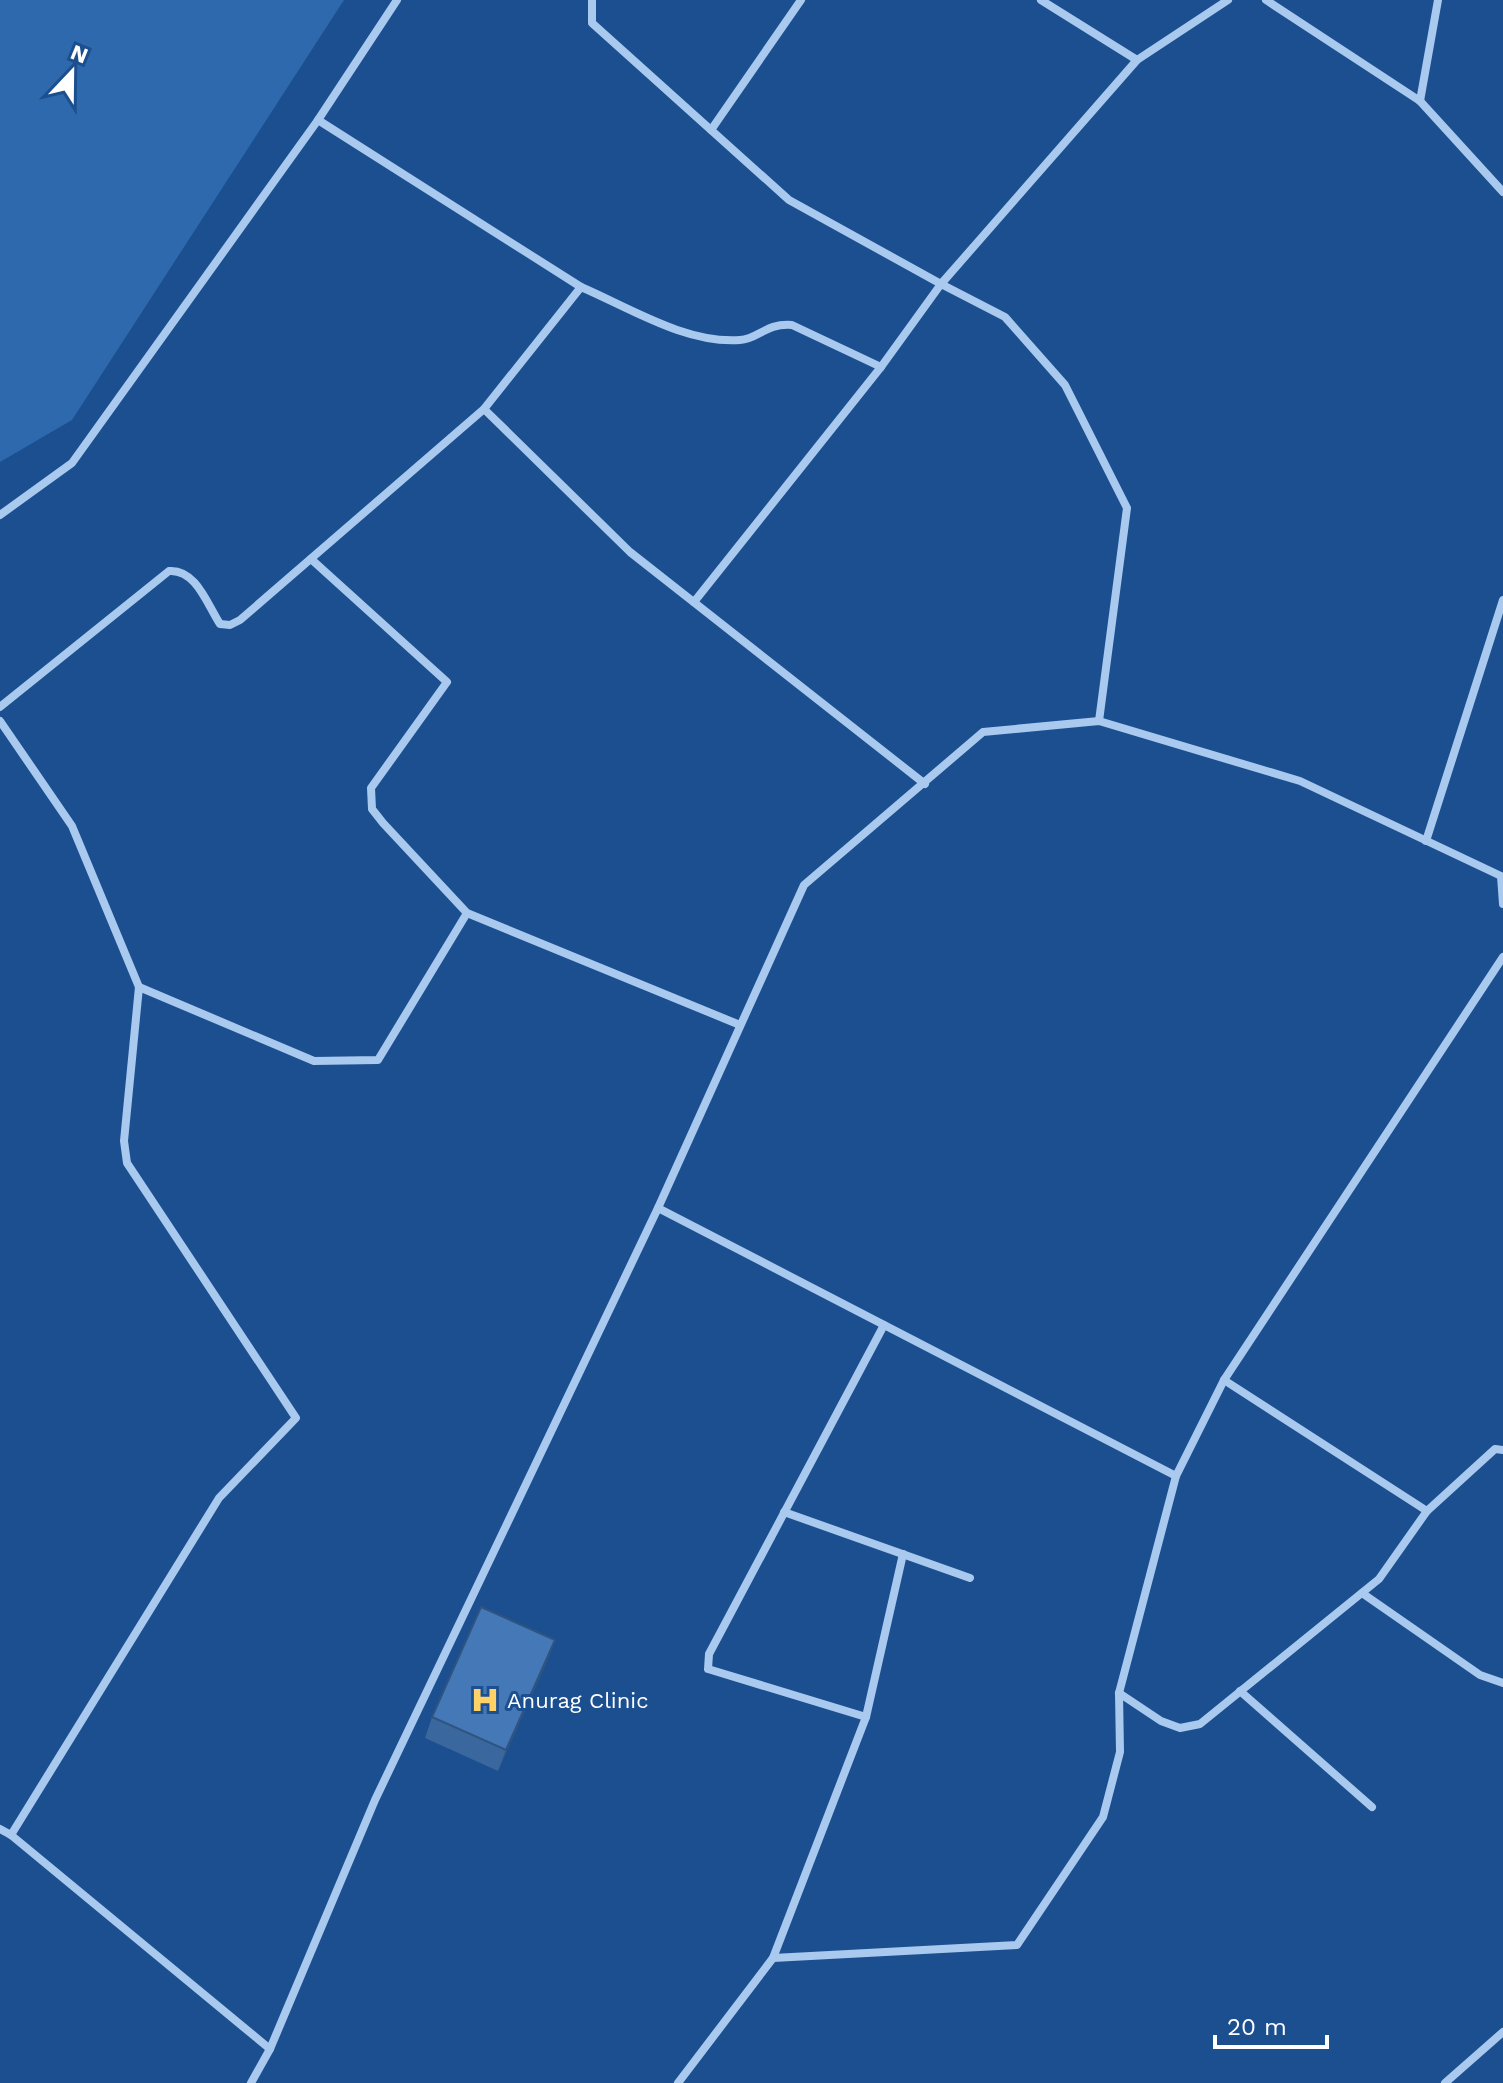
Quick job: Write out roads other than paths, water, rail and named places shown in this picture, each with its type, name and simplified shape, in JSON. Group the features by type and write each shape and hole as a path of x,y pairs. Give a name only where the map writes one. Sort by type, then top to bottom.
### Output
{"street":[{"path":"0,515 72,463 318,120 397,0"},
{"path":"592,0 592,23 789,200 1005,317 1065,385 1127,508 1099,721"},
{"path":"711,130 801,0"},
{"path":"1041,0 1137,60"},
{"path":"694,602 881,367 941,284 1137,60 1228,0"},
{"path":"1266,0 1420,101 1503,192"},
{"path":"1420,101 1438,0"},
{"path":"318,120 581,287 695,335 743,341 777,324 792,325 881,367"},
{"path":"0,707 169,571 180,570 190,575 220,624 230,625 240,620 484,409 581,287"},
{"path":"484,409 630,552 925,784"},
{"path":"311,559 447,682 371,788 372,809 383,823 467,913 740,1025"},
{"path":"1426,841 1503,600"},
{"path":"0,721 72,826 139,987 124,1141 127,1163 296,1418 219,1498 11,1835"},
{"path":"251,2083 270,2049 375,1800 658,1208 804,885 983,732 1099,721 1300,781 1502,875 1503,904"},
{"path":"139,987 314,1061 378,1060 467,913"},
{"path":"773,1958 1017,1945 1103,1817 1120,1752 1119,1693 1176,1476 1224,1380 1503,957"},
{"path":"658,1208 1176,1476"},
{"path":"866,1717 708,1669 709,1654 884,1325"},
{"path":"1224,1380 1427,1511"},
{"path":"1119,1693 1161,1721 1180,1728 1200,1724 1379,1579 1427,1511 1495,1449 1503,1450"},
{"path":"784,1512 970,1578"},
{"path":"678,2083 773,1958 866,1717 903,1554"},
{"path":"1362,1593 1480,1675 1503,1683"},
{"path":"1240,1691 1372,1807"},
{"path":"0,1829 270,2049"},
{"path":"1445,2083 1503,2032"}],"place":[{"name":"Anurag Clinic","path":"485,1700"}]}
